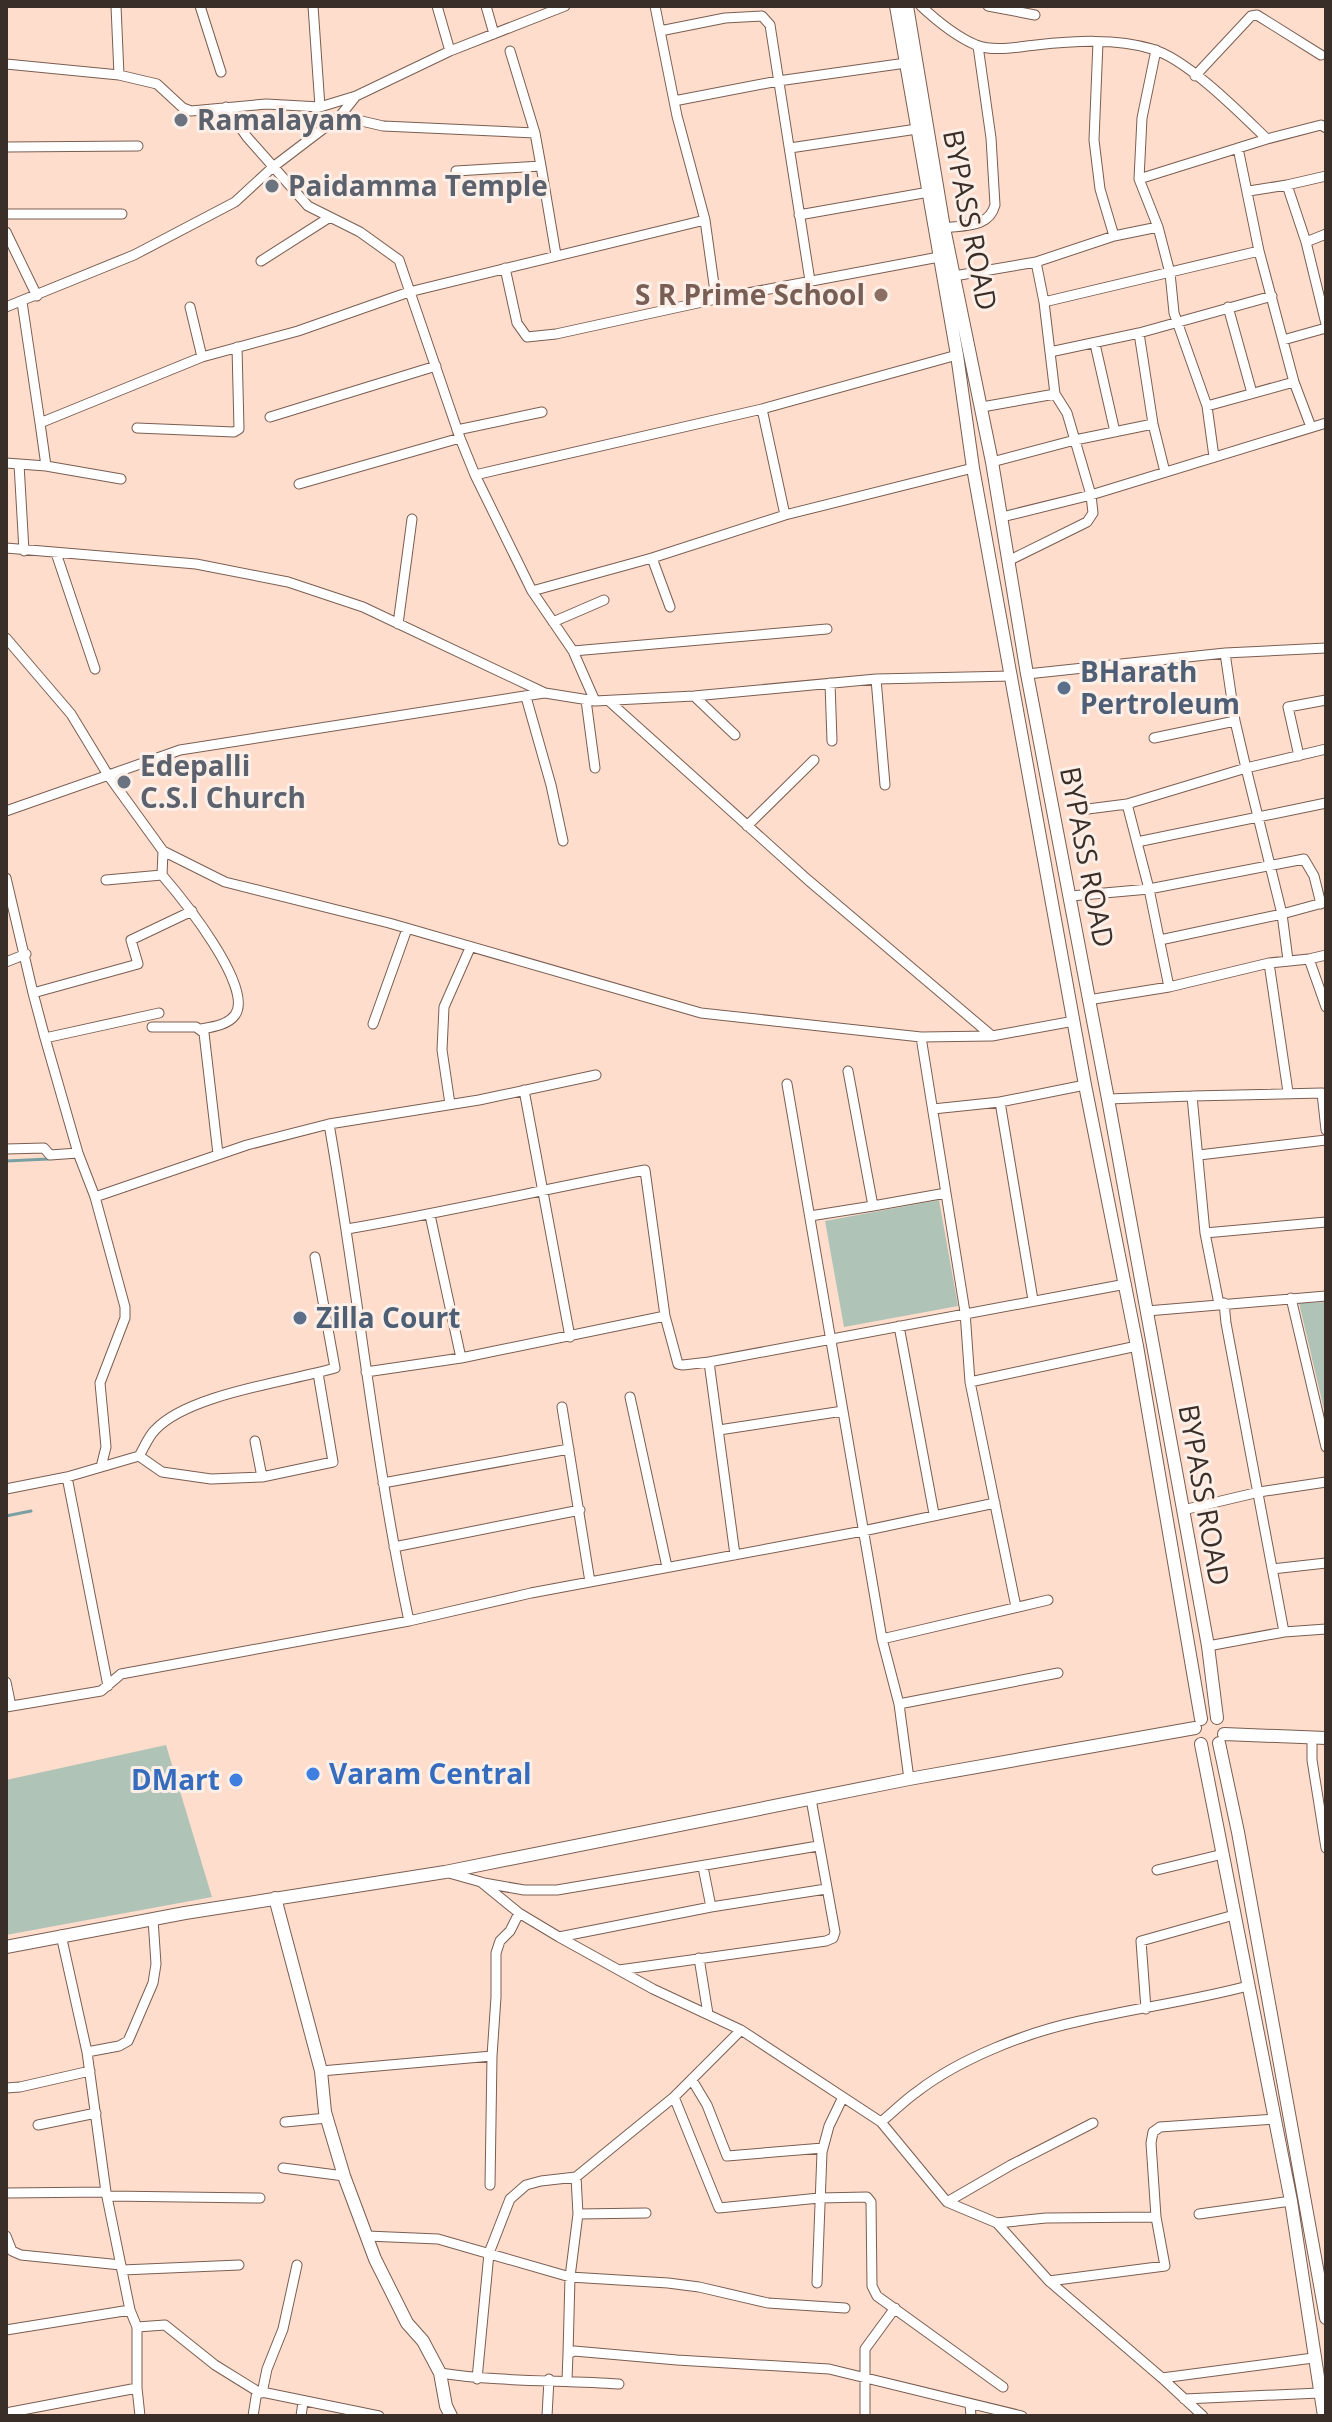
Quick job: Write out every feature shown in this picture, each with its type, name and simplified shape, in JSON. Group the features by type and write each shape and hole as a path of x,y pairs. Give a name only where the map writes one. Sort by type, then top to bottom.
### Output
{"main road":[{"name":"BYPASS ROAD","path":"896,6 957,355 973,468 1085,1085 1137,1346 1198,1723"},
{"name":"BYPASS ROAD","path":"907,6 944,228 982,407 1027,674 1071,896 1208,1646 1217,1718"},
{"path":"6,1947 275,1898 445,1872 1198,1723 1209,1716 1217,1718 1223,1725 1222,1739 1238,1832 1326,2318"},
{"path":"1198,1723 1195,1737 1201,1744 1291,2201 1324,2416"},
{"path":"1201,1744 1210,1746 1222,1739 1319,1738"},
{"path":"275,1898 321,2071 327,2118 344,2176 375,2259 407,2323 423,2341 440,2373 451,2416"}],"street":[{"path":"116,6 119,75"},
{"path":"202,6 221,72"},
{"path":"313,6 320,107"},
{"path":"437,6 450,51"},
{"path":"486,6 494,34"},
{"path":"6,64 119,75 157,84 187,110 266,104 320,107 356,96 450,51 565,6"},
{"path":"655,6 674,101 705,220 716,299"},
{"path":"921,6 939,23 978,46 1009,49 1098,42 1133,44 1156,50 1182,64 1267,139"},
{"path":"988,6 1035,15"},
{"path":"1195,76 1251,16 1257,15 1321,55"},
{"path":"660,31 725,18 762,16 770,25 810,281"},
{"path":"1098,42 1094,140 1100,189 1114,236"},
{"path":"944,228 983,223 992,214 995,205 991,138 978,46"},
{"path":"1156,50 1142,118 1139,179 1158,227 1170,273 1177,323 1207,406 1214,457"},
{"path":"510,51 535,133 556,255"},
{"path":"674,101 778,81 906,63"},
{"path":"6,307 134,255 235,202 273,167 340,116 356,96"},
{"path":"226,107 247,137 308,206 360,232 399,260 475,475 532,591 573,651 591,701 595,768"},
{"path":"340,116 383,126 535,133"},
{"path":"1139,179 1267,139 1321,125 1326,128"},
{"path":"790,148 917,129"},
{"path":"6,147 138,146"},
{"path":"1238,148 1259,251 1294,382 1311,427"},
{"path":"456,171 541,166"},
{"path":"1249,191 1326,176"},
{"path":"1283,340 1326,326 1321,285 1287,185"},
{"path":"799,215 929,192"},
{"path":"6,214 122,214"},
{"path":"261,261 330,217"},
{"path":"40,423 202,357 298,331 409,292 705,220"},
{"path":"954,276 1036,262 1114,236 1158,227"},
{"path":"6,232 37,296"},
{"path":"1306,242 1326,234"},
{"path":"1044,302 1259,251"},
{"path":"505,268 517,323 527,337 556,334 716,299 939,257"},
{"path":"1008,561 1087,522 1093,513 1091,495 1067,413 1055,394 1036,262"},
{"path":"1050,352 1139,333 1272,296"},
{"path":"22,302 46,466"},
{"path":"190,307 202,357"},
{"path":"1228,307 1252,393"},
{"path":"1139,333 1153,424 1165,472"},
{"path":"1095,344 1115,432"},
{"path":"137,428 234,432 239,429 237,347"},
{"path":"475,475 762,409 957,355"},
{"path":"270,417 436,366"},
{"path":"1207,406 1294,382"},
{"path":"982,407 1055,394"},
{"path":"762,409 785,515"},
{"path":"299,484 458,434 542,412"},
{"path":"1002,517 1091,495 1326,423"},
{"path":"992,462 1153,424"},
{"path":"6,463 46,466 121,479"},
{"path":"19,464 24,551"},
{"path":"532,591 652,558 785,515 973,468"},
{"path":"398,624 412,519"},
{"path":"6,548 196,564 288,582 363,607 545,693 591,701 694,696 876,679 1012,676"},
{"path":"56,553 95,669"},
{"path":"652,558 670,607"},
{"path":"553,622 604,600"},
{"path":"573,651 827,629"},
{"path":"6,638 71,714 108,775 163,851 225,882 407,929 701,1013 921,1037 992,1036 1074,1021"},
{"path":"1027,674 1225,653 1326,648"},
{"path":"1225,653 1235,721 1271,864 1288,960"},
{"path":"876,679 885,785"},
{"path":"830,683 832,741"},
{"path":"6,811 180,750 545,693"},
{"path":"694,696 735,735"},
{"path":"526,697 563,841"},
{"path":"1299,756 1288,707 1326,700"},
{"path":"610,702 747,826 992,1036"},
{"path":"1154,738 1235,721"},
{"path":"1080,810 1127,804 1246,768 1326,749"},
{"path":"747,826 814,760"},
{"path":"1137,842 1326,803"},
{"path":"1127,804 1149,889 1169,987"},
{"path":"152,1027 201,1029 221,1024 235,1016 240,1002 233,979 192,911 162,875 163,851"},
{"path":"1071,896 1149,889 1304,859 1314,876 1323,903 1160,940"},
{"path":"106,880 162,875"},
{"path":"6,878 45,1038 78,1153 95,1197 125,1307 125,1318 100,1383 106,1447 101,1467"},
{"path":"33,993 138,964 131,940 192,911"},
{"path":"373,1024 407,929"},
{"path":"450,1104 442,1050 444,1007 470,948"},
{"path":"6,962 26,954"},
{"path":"1088,1000 1169,987 1269,963 1326,955"},
{"path":"1309,959 1326,1007"},
{"path":"1269,963 1288,1092"},
{"path":"45,1038 159,1013"},
{"path":"201,1029 204,1033 218,1154"},
{"path":"921,1037 965,1312 970,1382 1016,1607"},
{"path":"848,1071 873,1206"},
{"path":"95,1197 218,1154 329,1124 596,1075"},
{"path":"1326,1082 1322,1093 1326,1130"},
{"path":"787,1084 882,1639 899,1704 909,1779"},
{"path":"933,1109 1000,1102 1085,1085"},
{"path":"524,1090 570,1337"},
{"path":"1108,1099 1322,1093"},
{"path":"1192,1096 1205,1233 1226,1323 1284,1632"},
{"path":"1000,1102 1033,1300"},
{"path":"329,1124 383,1483 409,1621"},
{"path":"1199,1155 1326,1140"},
{"path":"6,1149 44,1148 50,1155 78,1153"},
{"path":"347,1229 645,1170 665,1316 678,1364 683,1365 1126,1284"},
{"path":"810,1216 946,1193"},
{"path":"430,1215 461,1358"},
{"path":"1205,1233 1326,1222"},
{"path":"6,1489 67,1477 139,1456 155,1430 185,1409 335,1368 315,1257"},
{"path":"1147,1311 1326,1296"},
{"path":"1291,1298 1326,1447"},
{"path":"366,1372 461,1358 665,1316"},
{"path":"899,1326 934,1514"},
{"path":"970,1382 1137,1346"},
{"path":"709,1362 735,1555"},
{"path":"139,1456 162,1472 211,1479 262,1477 333,1462 318,1373"},
{"path":"630,1397 667,1567"},
{"path":"562,1407 590,1582"},
{"path":"719,1430 843,1411"},
{"path":"255,1441 262,1477"},
{"path":"383,1483 569,1449"},
{"path":"67,1477 108,1686"},
{"path":"1183,1510 1259,1492 1326,1482"},
{"path":"6,1682 9,1706 101,1691 121,1674 409,1621 590,1582 995,1503"},
{"path":"394,1547 580,1510"},
{"path":"1272,1569 1326,1563"},
{"path":"882,1639 1048,1600"},
{"path":"1208,1646 1284,1632 1326,1629"},
{"path":"899,1704 1058,1673"},
{"path":"1319,1738 1312,1760 1326,1848"},
{"path":"619,1970 833,1938 835,1932 811,1799"},
{"path":"445,1872 481,1882 546,1892 818,1846"},
{"path":"1157,1870 1223,1854"},
{"path":"703,1867 711,1907"},
{"path":"481,1882 519,1913 619,1970 741,2030 881,2122 947,2202 997,2223 1049,2281 1203,2416"},
{"path":"559,1937 711,1907 826,1889"},
{"path":"490,2185 496,1953 500,1941 510,1931 519,1913"},
{"path":"1146,2009 1141,1941 1234,1915"},
{"path":"87,2052 119,2046 128,2041 153,1983 156,1964 153,1919"},
{"path":"61,1935 87,2052 121,2268 137,2327 140,2416"},
{"path":"699,1958 708,2014"},
{"path":"881,2122 920,2089 969,2061 1006,2045 1078,2021 1248,1986"},
{"path":"477,2379 489,2253 510,2199 526,2185 576,2177 674,2097 741,2030"},
{"path":"321,2071 492,2056"},
{"path":"6,2088 90,2071"},
{"path":"692,2080 707,2105 727,2156 823,2148"},
{"path":"674,2097 719,2208 861,2196 871,2202 873,2291 1003,2387"},
{"path":"817,2283 823,2148 829,2126 843,2097"},
{"path":"38,2125 96,2113"},
{"path":"285,2122 327,2118"},
{"path":"1049,2281 1165,2266 1156,2217 1153,2132 1160,2127 1275,2119"},
{"path":"947,2202 1093,2123"},
{"path":"283,2168 344,2176"},
{"path":"567,2380 570,2277 578,2214 576,2177"},
{"path":"6,2193 260,2198"},
{"path":"1199,2214 1291,2201"},
{"path":"578,2214 646,2213"},
{"path":"997,2223 1046,2218 1156,2217"},
{"path":"6,2236 12,2251 21,2255 121,2268 239,2265"},
{"path":"367,2236 438,2239 570,2277 668,2283 768,2303 845,2308"},
{"path":"253,2416 283,2329 297,2265"},
{"path":"865,2416 865,2349 895,2308"},
{"path":"6,2330 130,2310"},
{"path":"137,2327 165,2325 215,2365 260,2392 379,2416"},
{"path":"568,2354 574,2351 829,2369 1022,2416"},
{"path":"1162,2378 1313,2358"},
{"path":"440,2373 477,2379 549,2379 619,2384"},
{"path":"547,2416 549,2379"},
{"path":"6,2413 137,2388"},
{"path":"1184,2399 1319,2393"},
{"path":"301,2416 303,2402"},
{"path":"970,2404 971,2416"},
{"path":"443,2416 451,2416"}],"green space":[{"path":"939,1200 958,1306 844,1327 825,1221"},
{"path":"1326,1302 1326,1418 1299,1303"},
{"path":"166,1745 212,1897 6,1935 6,1780"}],"waterway":[{"path":"6,1161 49,1159"},
{"path":"6,1516 31,1511"}],"place":[{"name":"Ramalayam","path":"181,120"},
{"name":"Paidamma Temple","path":"272,186"},
{"name":"S R Prime School","path":"881,295"},
{"name":"BHarath Pertroleum","path":"1064,688"},
{"name":"Edepalli C.S.I Church","path":"124,782"},
{"name":"Zilla Court","path":"300,1318"},
{"name":"Varam Central","path":"313,1774"},
{"name":"DMart","path":"236,1780"}]}
